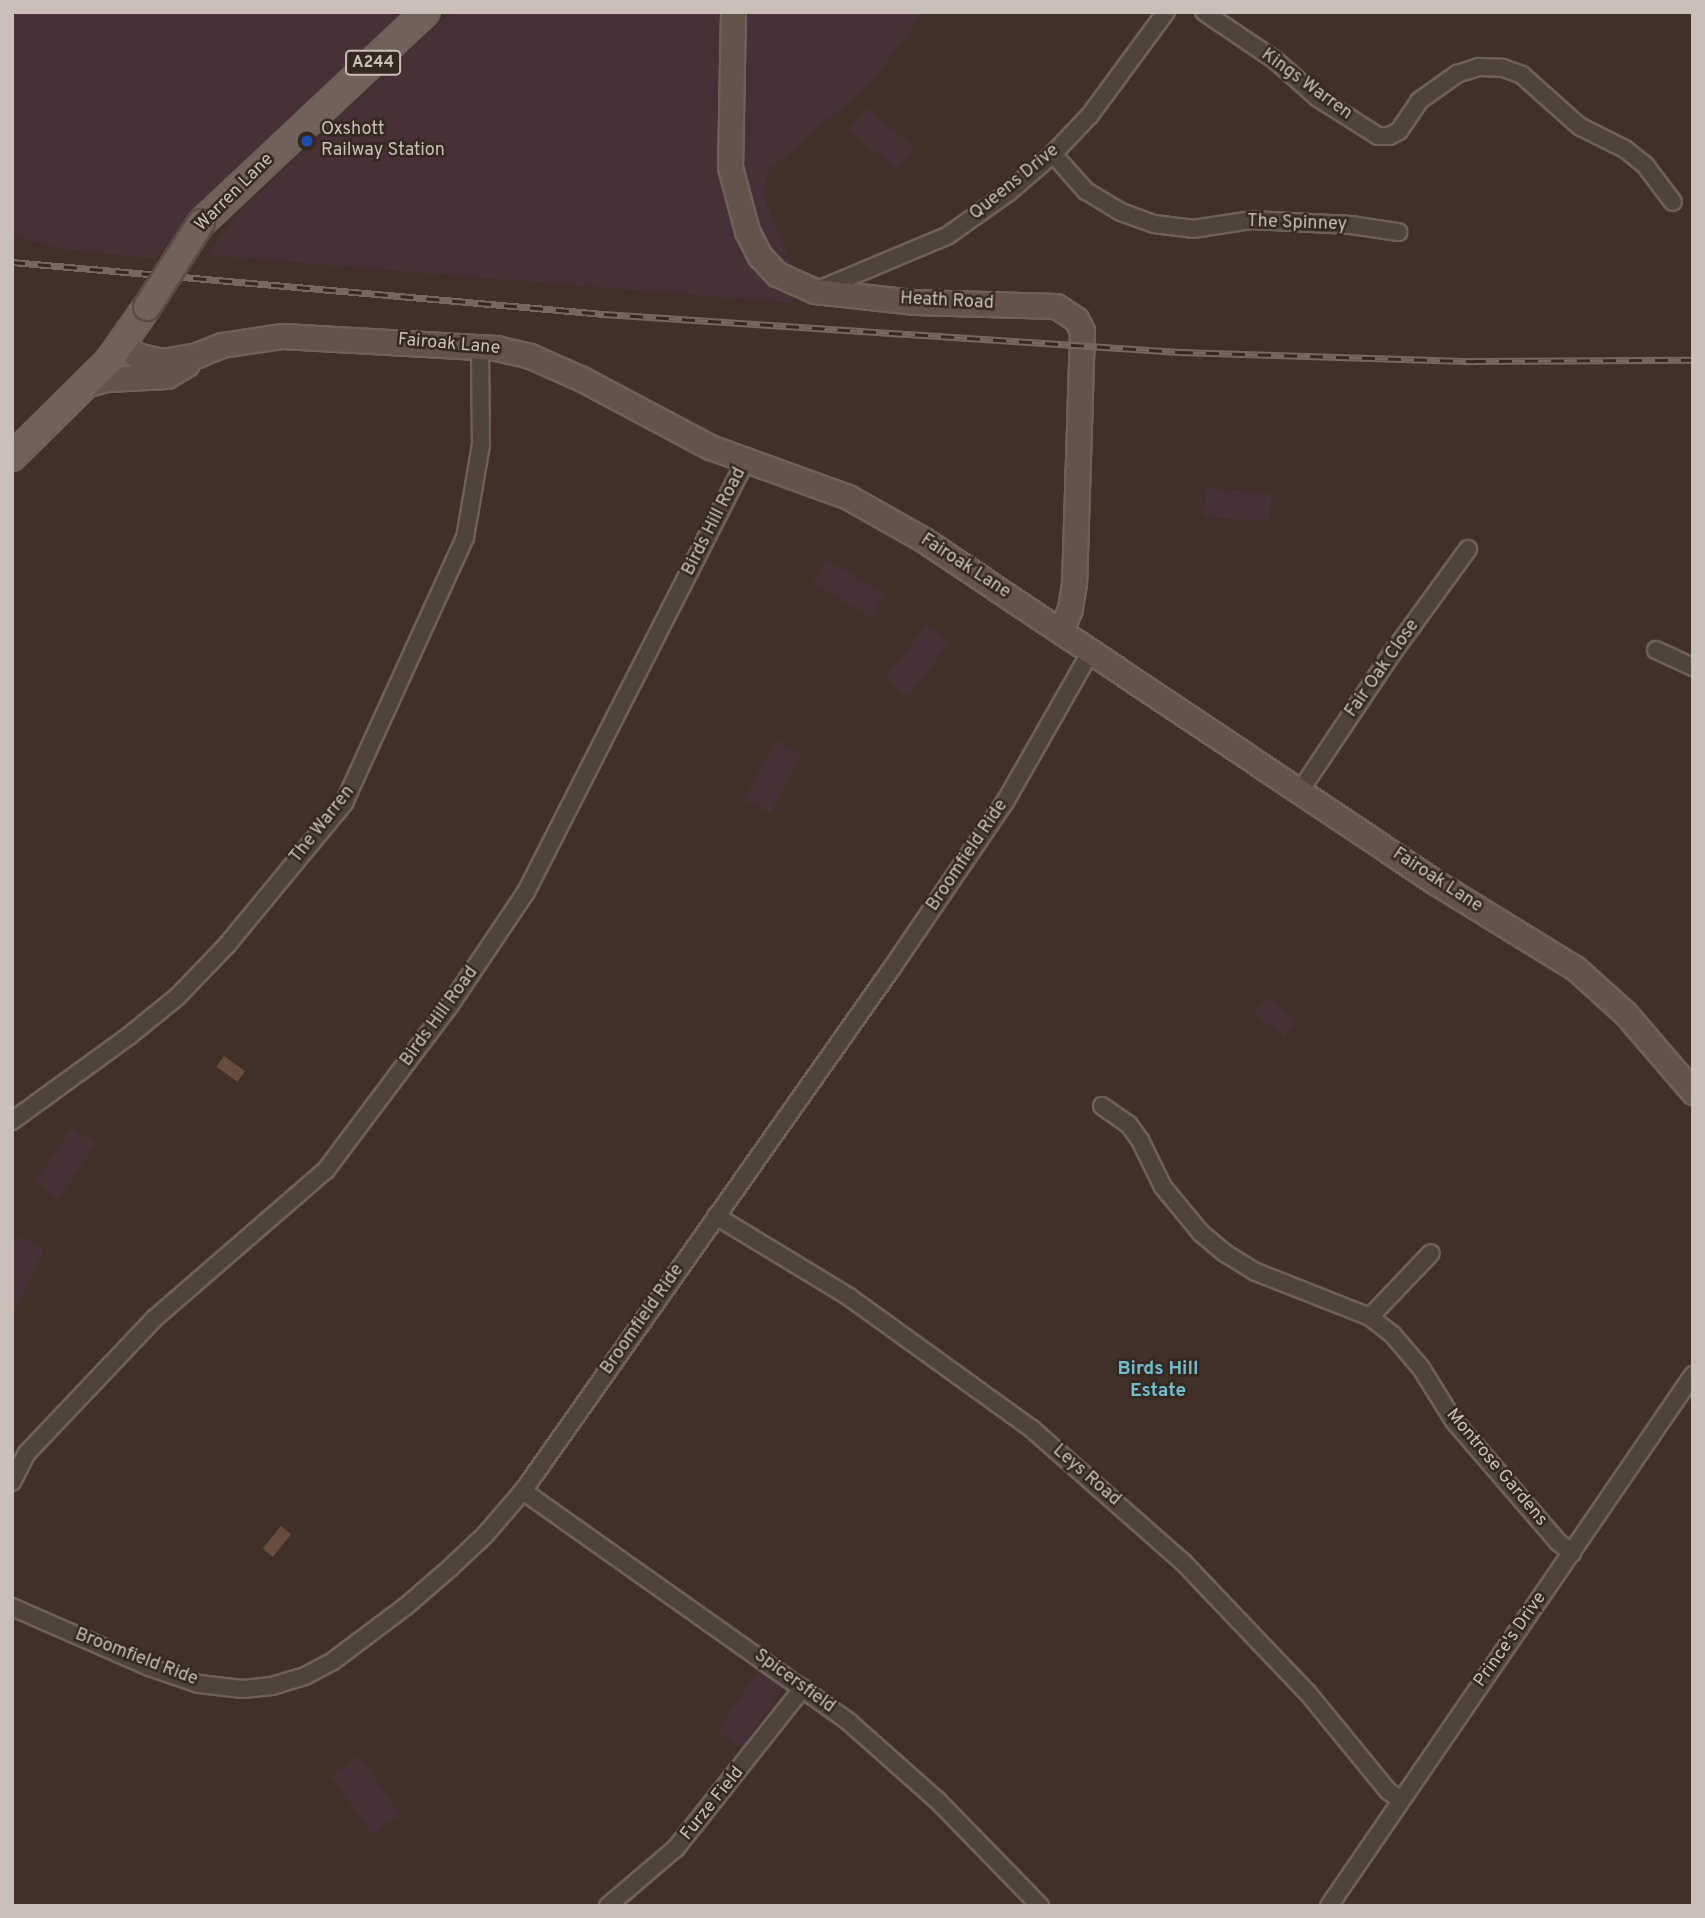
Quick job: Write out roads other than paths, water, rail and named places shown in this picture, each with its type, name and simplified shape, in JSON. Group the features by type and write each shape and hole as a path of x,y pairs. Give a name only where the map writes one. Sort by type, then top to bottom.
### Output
{"main road":[{"name":"Warren Lane","path":"12,457 88,384 123,344 201,223 426,12"},
{"name":"Heath Road","path":"733,12 730,167 747,231 761,256 777,274 815,291 915,302 1056,306 1076,319 1082,331 1074,583 1070,609 1061,630"},
{"name":"Fairoak Lane","path":"123,344 147,359 161,361 197,355 222,345 282,336 480,346 530,356 700,442 837,493 886,516 1061,630 1435,882 1574,968 1625,1013 1693,1092"},
{"path":"88,384 107,379 167,376 197,355"}],"street":[{"name":"Queens Drive","path":"815,291 947,236 1009,192 1053,154 1090,115 1166,12"},
{"name":"Kings Warren","path":"1204,12 1275,60 1318,98 1378,136 1389,136 1399,131 1419,101 1457,74 1479,67 1503,68 1522,75 1565,116 1625,149 1645,165 1673,202"},
{"name":"The Spinney","path":"1053,154 1086,191 1121,212 1154,224 1193,229 1252,220 1351,225 1398,232"},
{"name":"The Warren","path":"12,1122 130,1036 178,996 226,945 345,803 465,538 481,444 480,346"},
{"name":"Birds Hill Road","path":"12,1482 27,1453 155,1318 326,1170 450,1005 526,892 746,461"},
{"name":"Fair Oak Close","path":"1300,791 1391,655 1468,549"},
{"path":"1656,650 1693,667"},
{"name":"Broomfield Ride","path":"12,1607 149,1667 199,1684 243,1689 272,1686 304,1676 333,1661 405,1607 485,1535 523,1490 944,893 1036,751 1091,651"},
{"name":"Montrose Gardens","path":"1102,1106 1129,1125 1163,1187 1179,1208 1224,1253 1256,1272 1370,1317 1407,1351 1454,1422 1558,1542 1572,1553"},
{"name":"Leys Road","path":"716,1216 849,1297 939,1360 1051,1446 1184,1562 1307,1692 1388,1791 1401,1800"},
{"path":"1370,1317 1431,1252"},
{"name":"Prince's Drive","path":"1329,1906 1693,1375"},
{"name":"Spicersfield","path":"523,1490 849,1721 906,1772 1040,1906"},
{"name":"Furze Field","path":"608,1906 676,1849 803,1688"}],"railway":[{"path":"12,262 604,314 1180,352 1473,361 1693,360"}],"place":[{"name":"Oxshott Railway Station","path":"307,141"}],"district":[{"name":"Birds Hill Estate","path":"1158,1381"}]}
